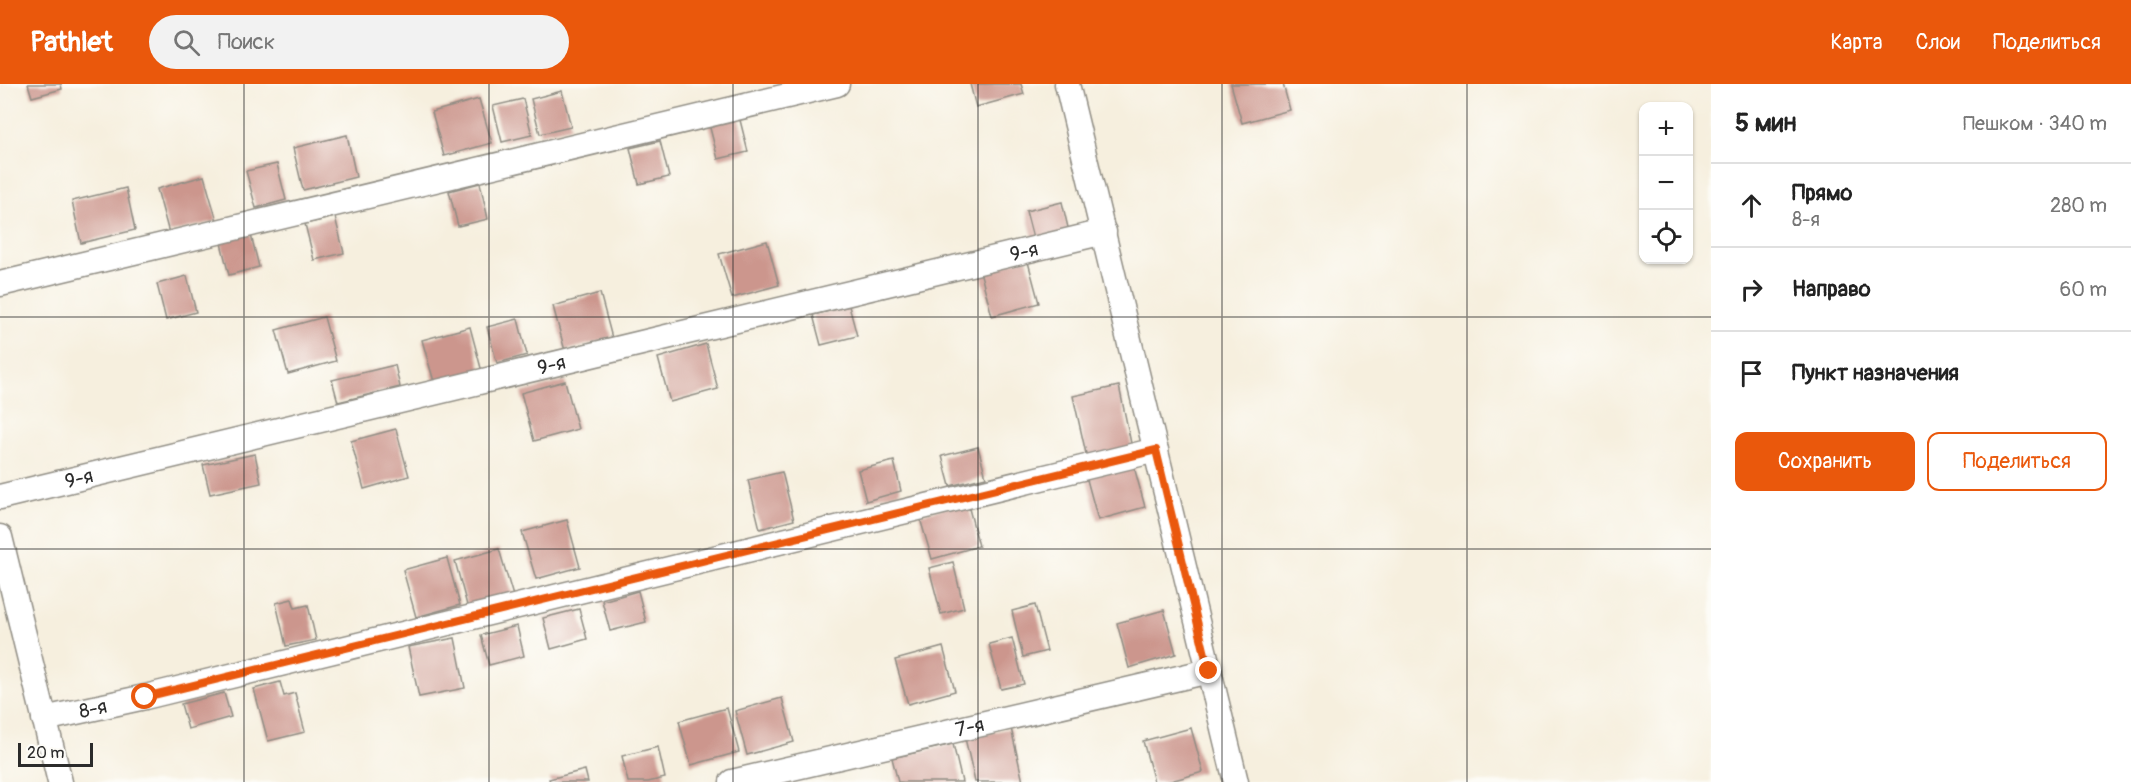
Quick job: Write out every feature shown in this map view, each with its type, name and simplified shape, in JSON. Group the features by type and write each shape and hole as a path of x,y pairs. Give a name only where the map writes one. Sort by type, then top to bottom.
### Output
{"street":[{"path":"0,284 837,84"},
{"path":"1067,84 1236,782"},
{"name":"9-я","path":"0,497 1104,232"},
{"name":"8-я","path":"44,719 145,697 1156,450"},
{"path":"0,537 60,782"},
{"name":"7-я","path":"732,782 1209,671"}],"building":[{"path":"28,84 61,84 62,89 32,97"},
{"path":"970,84 1021,84 1024,94 976,107"},
{"path":"1231,84 1283,84 1290,110 1242,123"},
{"path":"562,91 571,127 540,134 531,99"},
{"path":"479,99 492,143 444,156 432,112"},
{"path":"523,99 532,135 502,142 493,106"},
{"path":"739,116 748,152 718,159 709,124"},
{"path":"347,135 356,177 303,190 293,148"},
{"path":"660,141 669,177 639,184 630,148"},
{"path":"277,164 286,200 256,208 246,171"},
{"path":"204,176 217,221 169,233 157,189"},
{"path":"480,183 488,219 458,226 449,191"},
{"path":"126,188 135,230 81,243 72,201"},
{"path":"1062,202 1069,232 1034,242 1026,211"},
{"path":"335,217 344,253 314,260 305,224"},
{"path":"250,231 259,267 229,275 220,239"},
{"path":"767,241 779,285 732,298 719,254"},
{"path":"1027,258 1039,303 992,316 980,271"},
{"path":"187,276 196,312 166,320 157,284"},
{"path":"600,293 612,338 565,351 553,306"},
{"path":"849,306 857,336 821,345 813,315"},
{"path":"324,317 336,361 288,374 276,330"},
{"path":"518,319 527,355 497,363 487,327"},
{"path":"470,327 482,372 435,385 422,340"},
{"path":"706,344 718,389 670,402 658,358"},
{"path":"395,365 400,387 338,402 332,380"},
{"path":"565,381 578,429 534,441 521,393"},
{"path":"1119,386 1132,448 1087,458 1073,396"},
{"path":"396,429 409,476 364,489 351,441"},
{"path":"978,447 986,477 950,486 942,456"},
{"path":"255,454 261,483 210,494 203,465"},
{"path":"894,461 901,491 866,501 858,470"},
{"path":"1133,463 1145,507 1098,520 1086,476"},
{"path":"782,472 794,520 760,529 748,480"},
{"path":"967,501 979,546 932,559 919,515"},
{"path":"567,520 580,567 536,579 522,532"},
{"path":"499,549 513,596 468,609 455,561"},
{"path":"447,558 460,605 416,617 403,570"},
{"path":"953,562 964,608 941,614 929,568"},
{"path":"638,591 646,622 610,631 602,601"},
{"path":"292,599 295,608 308,605 316,640 286,646 276,603"},
{"path":"1035,605 1047,651 1023,657 1012,611"},
{"path":"579,609 587,639 551,649 543,618"},
{"path":"1164,610 1176,654 1129,668 1117,623"},
{"path":"517,626 524,656 489,665 481,635"},
{"path":"455,638 465,688 419,697 408,647"},
{"path":"1012,638 1024,684 1001,689 989,644"},
{"path":"943,647 955,691 908,704 895,660"},
{"path":"280,682 284,696 295,693 305,732 268,741 254,689"},
{"path":"224,693 231,717 188,729 181,704"},
{"path":"782,698 794,742 747,755 735,711"},
{"path":"727,708 739,752 691,765 679,721"},
{"path":"1011,728 1023,782 975,782 965,738"},
{"path":"1191,728 1203,772 1167,782 1154,782 1143,741"},
{"path":"953,744 962,782 898,782 892,758"},
{"path":"658,747 665,778 648,782 628,782 622,756"},
{"path":"585,770 588,782 550,782 549,779"}],"route":[{"path":"145,697 1156,450 1209,671"}]}
